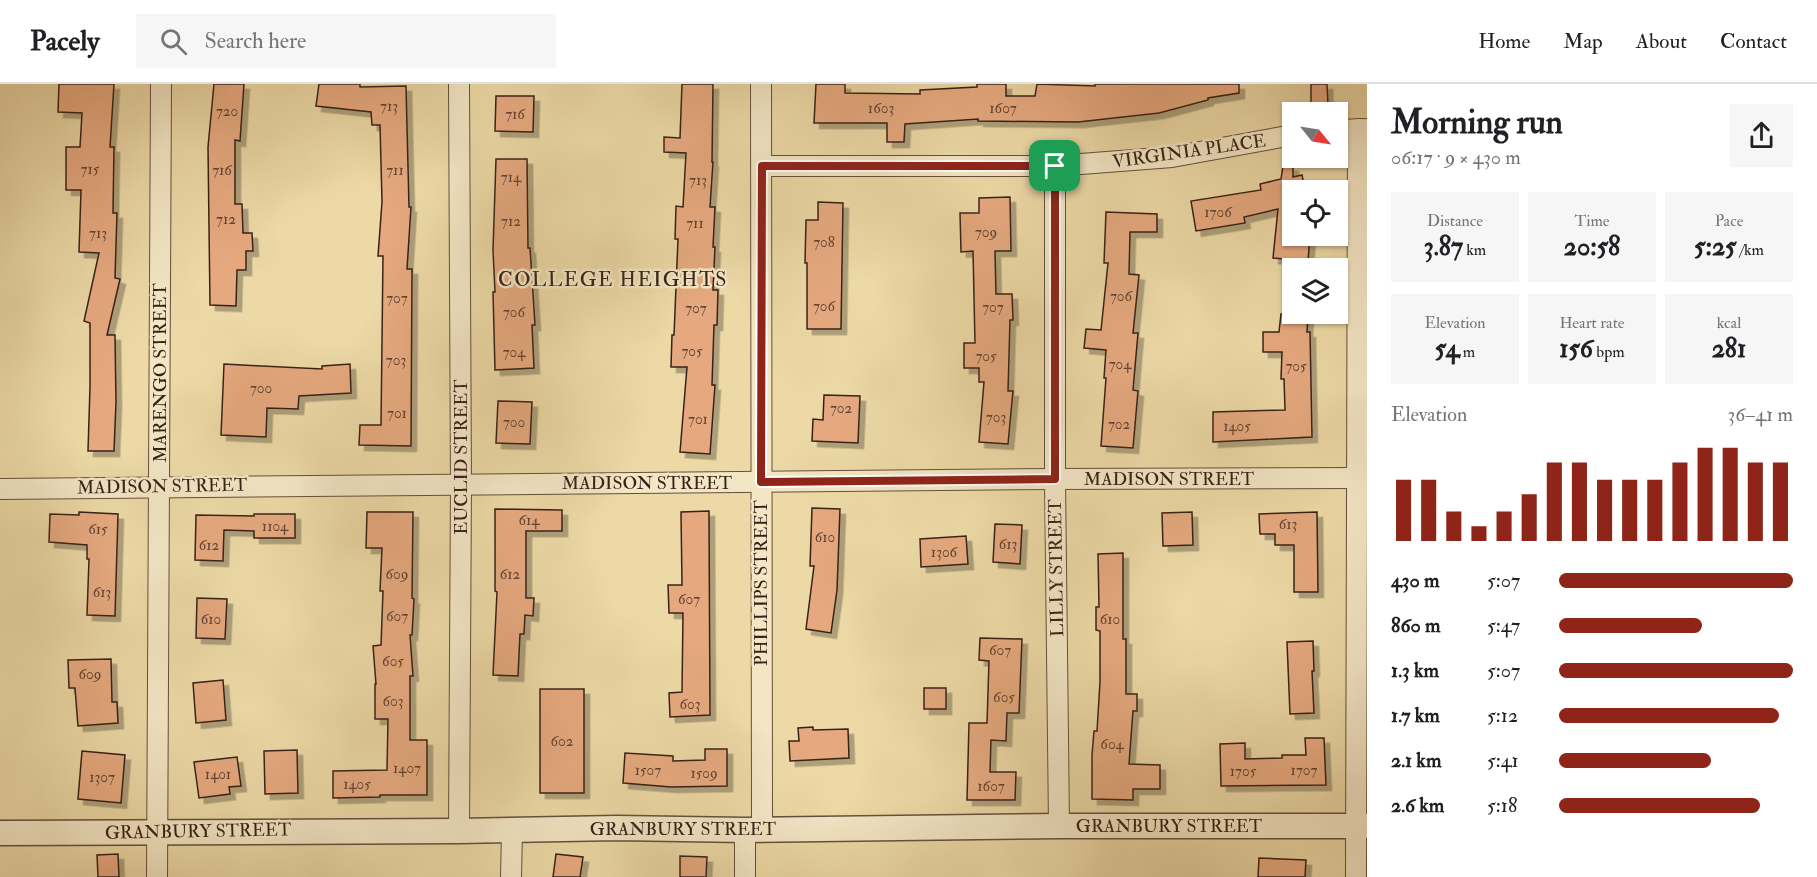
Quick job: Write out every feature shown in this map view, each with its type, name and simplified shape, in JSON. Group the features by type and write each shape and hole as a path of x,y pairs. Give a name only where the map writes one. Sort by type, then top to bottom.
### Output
{"street":[{"name":"MARENGO STREET","path":"157,877 161,84"},
{"name":"EUCLID STREET","path":"459,84 461,484 459,831"},
{"name":"PHILLIPS STREET","path":"745,877 754,830 761,482 761,84"},
{"path":"1348,130 1363,129 1361,826 1356,877"},
{"name":"VIRGINIA PLACE","path":"762,166 1055,166 1172,157 1282,137"},
{"name":"LILLY STREET","path":"1055,166 1055,479 1059,826"},
{"name":"MADISON STREET","path":"0,489 1362,478"},
{"name":"GRANBURY STREET","path":"0,833 616,828 754,830 1059,826 1361,826"},
{"path":"511,877 512,830"}],"building":[{"path":"59,84 114,84 110,147 114,147 113,213 117,213 115,278 120,279 107,335 115,335 114,451 88,451 90,323 84,321 99,253 79,252 81,190 66,190 66,147 80,147 82,113 58,112"},
{"path":"214,84 244,84 240,141 235,140 235,204 242,204 243,233 252,233 253,251 246,251 246,270 237,270 236,306 210,305 208,147"},
{"path":"319,84 360,84 360,87 406,86 409,207 411,207 407,269 412,269 411,446 359,445 360,425 381,425 383,256 378,256 382,202 380,125 372,125 371,112 316,106"},
{"path":"682,84 713,84 713,162 710,207 715,207 713,290 718,290 717,325 714,325 712,385 715,385 710,454 680,452 687,367 671,367 678,239 675,239 676,206 683,207 686,153 664,152 664,137 680,138"},
{"path":"816,84 845,84 845,93 920,94 920,90 977,87 977,84 1006,84 1006,96 1035,96 1037,84 1095,86 1095,84 1239,84 1239,93 1208,98 1208,100 1159,113 1078,122 978,121 978,119 905,124 904,142 887,142 887,123 814,123"},
{"path":"1311,84 1327,84 1328,102 1311,102"},
{"path":"496,96 534,96 533,132 495,131"},
{"path":"496,159 527,159 528,248 530,248 535,325 532,325 534,368 495,370 493,250"},
{"path":"1283,168 1293,168 1293,177 1302,175 1303,180 1282,180 1282,246 1309,246 1308,258 1273,258 1278,209 1244,217 1245,223 1196,231 1191,201 1261,190 1260,184 1281,179"},
{"path":"1010,197 1011,251 995,251 996,294 1012,294 1013,320 1010,320 1008,391 1013,391 1008,444 979,442 984,382 979,382 979,368 964,368 964,343 975,343 973,251 961,252 960,213 979,213 979,198"},
{"path":"818,202 843,203 841,329 807,329 806,220 818,220"},
{"path":"1106,212 1157,214 1157,232 1130,232 1129,274 1139,275 1133,333 1138,333 1133,390 1138,391 1133,448 1101,446 1106,350 1084,348 1086,329 1101,330 1108,263 1104,263"},
{"path":"1282,314 1282,324 1307,324 1307,332 1310,332 1312,437 1213,442 1213,412 1285,410 1284,379 1281,379 1282,352 1263,352 1263,332 1279,332"},
{"path":"224,364 322,369 322,366 350,364 351,393 299,396 298,409 267,408 266,437 221,435"},
{"path":"824,395 860,396 858,443 812,441 813,419 823,420"},
{"path":"498,401 532,402 530,444 496,443"},
{"path":"812,508 840,509 837,590 831,633 806,629 814,566 810,566"},
{"path":"495,509 562,510 562,531 526,531 526,598 534,598 533,616 525,615 524,634 520,634 518,676 493,675 497,592 495,591"},
{"path":"709,511 710,715 670,717 669,693 682,692 683,613 669,613 668,585 682,585 681,512"},
{"path":"79,512 118,514 115,616 87,615 89,559 87,559 87,545 49,542 50,514 79,515"},
{"path":"367,512 413,512 412,598 414,599 412,635 410,635 413,676 410,676 410,740 427,740 427,795 333,798 333,771 387,770 388,719 375,719 376,684 373,646 381,645 382,548 366,548"},
{"path":"1192,512 1193,545 1163,546 1162,513"},
{"path":"1317,512 1318,592 1294,592 1294,545 1275,545 1275,534 1260,534 1259,514"},
{"path":"254,514 295,514 295,538 254,538 254,531 224,530 223,561 195,560 196,515 254,516"},
{"path":"995,524 1022,525 1020,564 993,562"},
{"path":"966,536 968,564 921,567 920,539"},
{"path":"1123,553 1123,639 1126,639 1126,694 1137,694 1137,711 1133,711 1129,764 1160,765 1160,789 1133,789 1133,800 1092,799 1092,755 1094,731 1097,731 1100,682 1100,631 1096,630 1096,607 1099,607 1098,554"},
{"path":"197,598 227,599 225,639 196,638"},
{"path":"980,638 1022,639 1019,713 1007,713 1006,741 991,740 990,772 1016,772 1015,800 967,800 969,723 987,723 989,661 979,660"},
{"path":"1313,641 1314,713 1290,714 1287,642"},
{"path":"111,659 112,702 117,702 118,723 78,726 75,688 69,688 68,660"},
{"path":"223,680 226,720 196,723 193,683"},
{"path":"924,688 946,688 946,709 924,709"},
{"path":"540,689 584,689 584,793 540,793"},
{"path":"813,727 813,730 848,729 849,758 790,761 789,741 799,741 798,728"},
{"path":"1305,738 1324,738 1326,785 1221,786 1220,744 1245,743 1245,759 1282,758 1282,755 1306,755"},
{"path":"705,749 727,749 727,786 671,787 623,783 625,753 673,756 673,761 705,760"},
{"path":"297,750 298,793 265,794 264,751"},
{"path":"82,751 125,755 121,803 78,799"},
{"path":"237,757 241,786 229,787 230,794 199,798 194,762"},
{"path":"118,854 119,877 98,877 97,855"},
{"path":"556,854 583,857 580,877 553,877"},
{"path":"680,856 707,857 706,877 680,877"},
{"path":"1259,858 1306,860 1305,877 1258,877"}],"district":[{"name":"COLLEGE HEIGHTS","path":"613,279"}],"route":[{"path":"762,166 1055,166 1055,479 761,482 762,166"}]}
